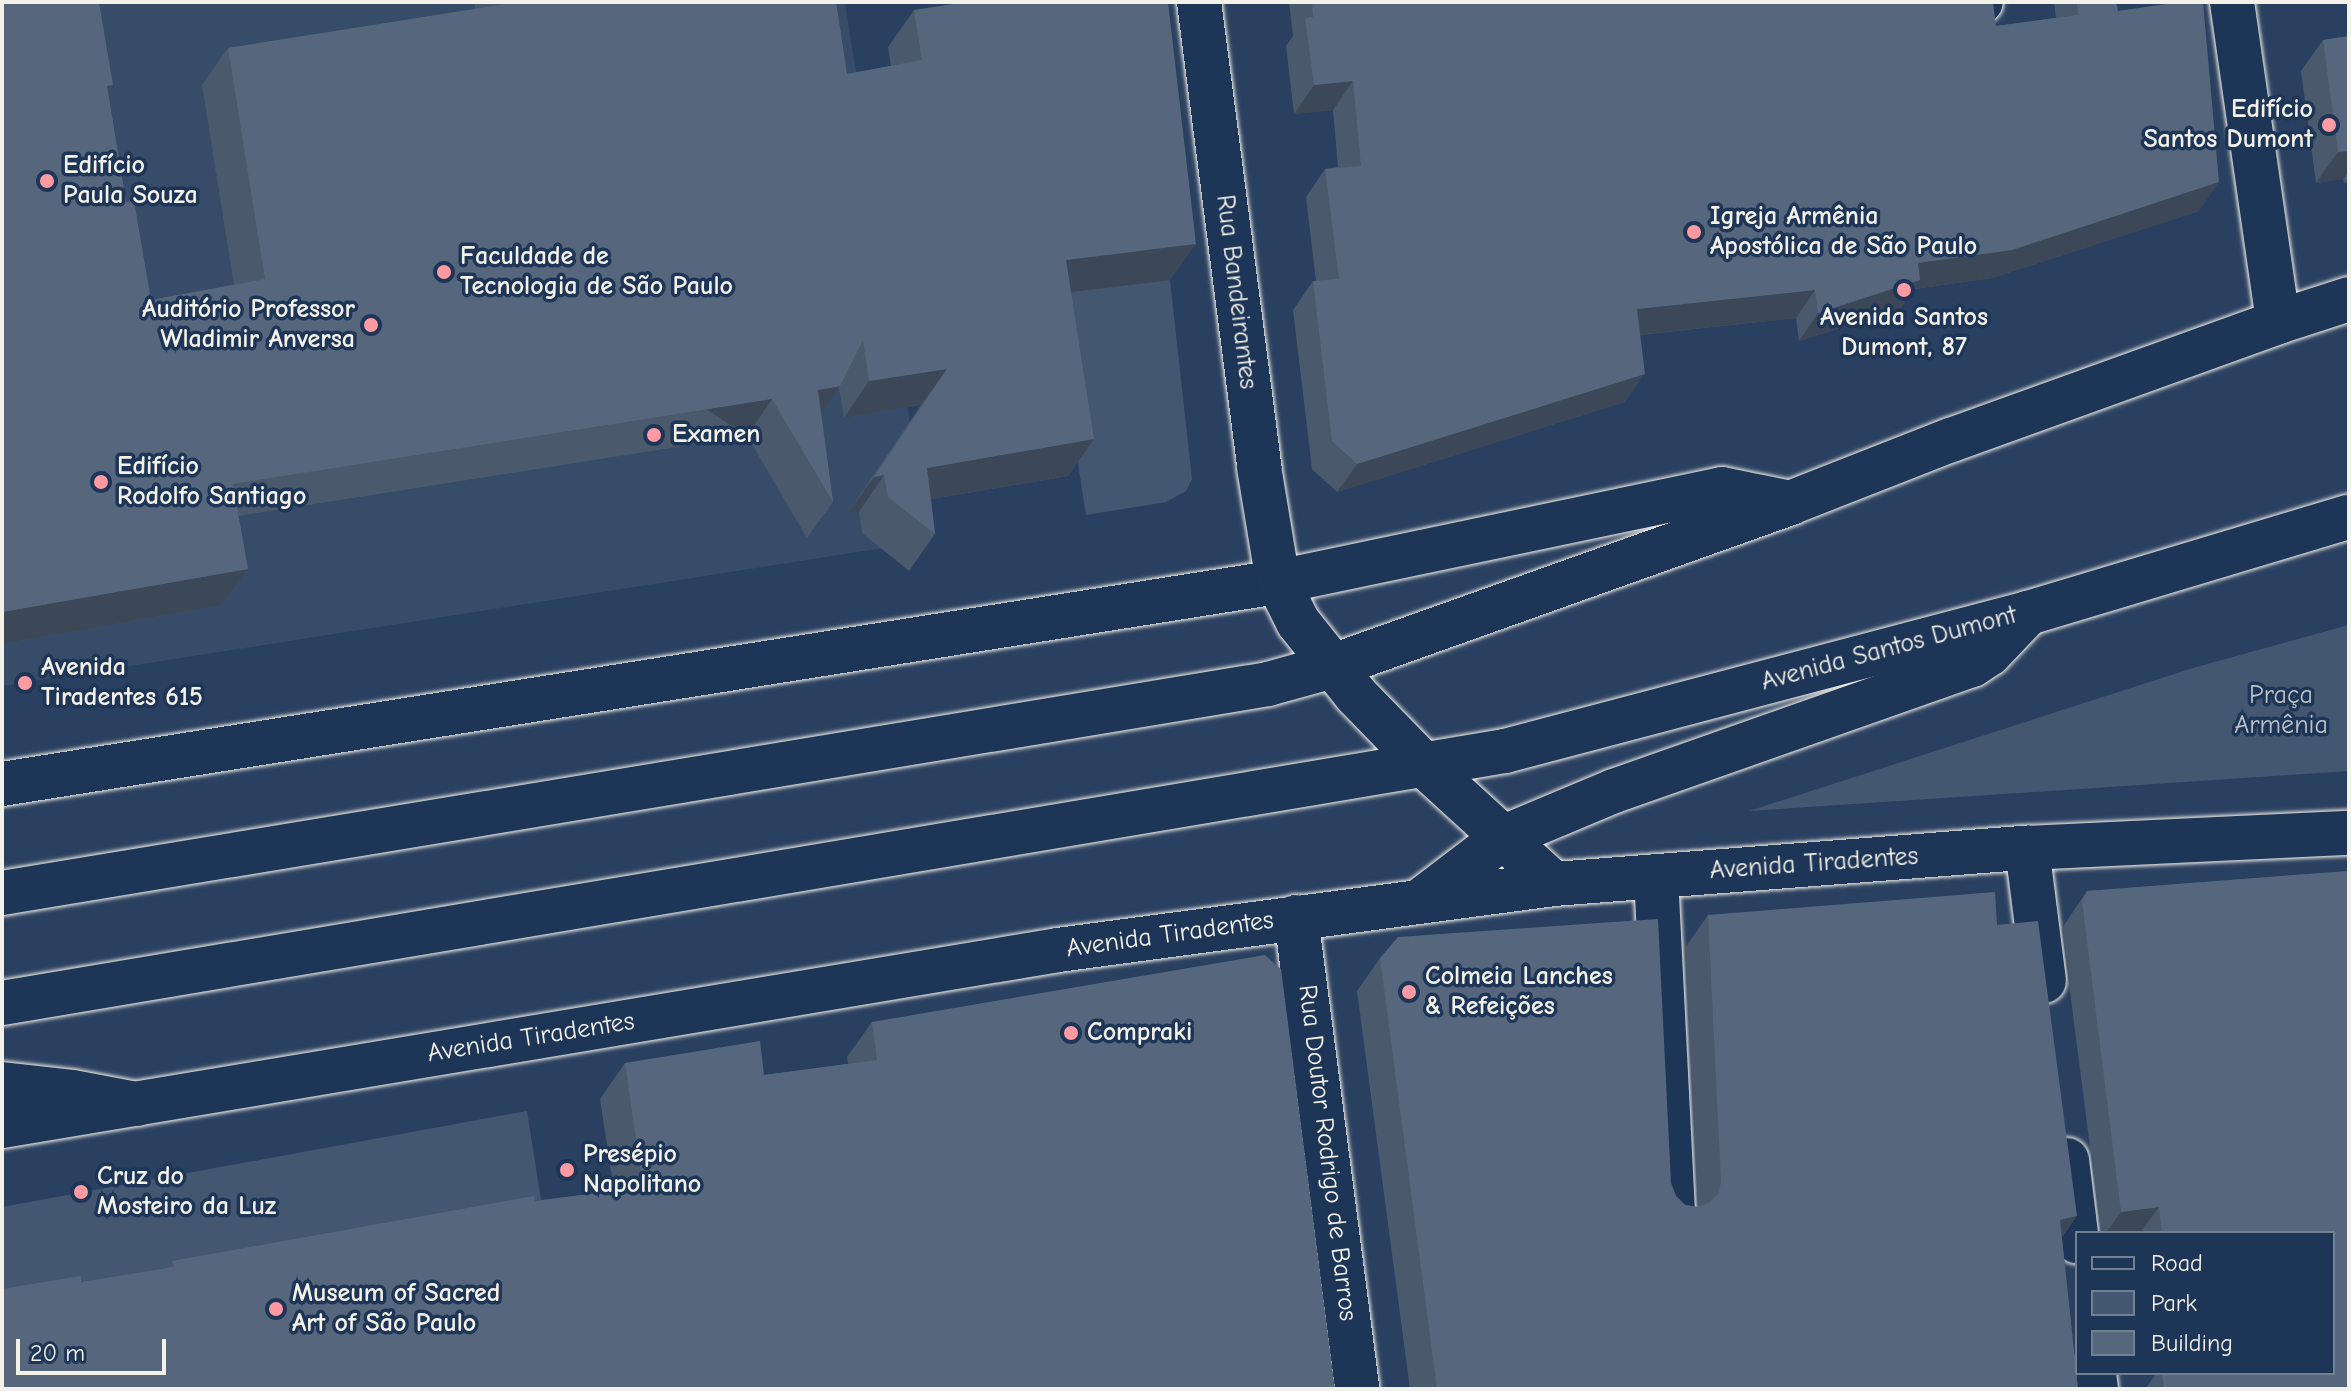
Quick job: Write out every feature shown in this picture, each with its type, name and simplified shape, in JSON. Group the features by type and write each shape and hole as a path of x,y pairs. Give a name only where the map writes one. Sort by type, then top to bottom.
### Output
{"main road":[{"name":"Rua Bandeirantes","path":"1199,2 1259,467 1278,582 1298,622 1333,666 1426,767 1554,884"},
{"path":"1932,2 1946,7 1981,2"},
{"path":"2232,2 2278,322"},
{"path":"2,893 1268,684 1333,666 1790,503 1951,440 2349,299"},
{"path":"2,784 1278,582 1722,489 1790,503"},
{"name":"Avenida Santos Dumont","path":"1426,767 1505,751 2028,613 2349,517"},
{"path":"1420,901 1504,837 1614,791 1972,665 1989,654 2028,613"},
{"path":"2,1003 1426,767"},
{"name":"Avenida Tiradentes","path":"2,1126 1058,950 1554,884 2027,848 2349,833"},
{"path":"2027,848 2049,1021"},
{"path":"1656,876 1673,1215"},
{"name":"Rua Doutor Rodrigo de Barros","path":"1296,917 1357,1389"},
{"path":"2,1084 137,1104"},
{"path":"2061,1115 2076,1231"}],"shaded area":[{"name":"Faculdade de Tecnologia de São Paulo","path":"2,2 845,2 928,541 2,686"}],"green space":[{"path":"1170,280 1192,479 1186,491 1166,502 1086,515 1052,295"},
{"name":"Praça Armênia","path":"2349,625 2349,771 1749,811 2193,668"},
{"path":"527,1111 546,1232 2,1389 2,1207"}],"building":[{"name":"Faculdade de Tecnologia de São Paulo","path":"2,2 99,2 113,85 107,86 126,202 134,201 151,300 265,279 228,48 506,2 836,2 847,74 922,60 914,10 966,2 1168,2 1196,244 1066,260 1094,439 927,468 935,534 888,497 884,475 874,477 947,369 869,381 863,340 840,386 818,390 833,502 772,399 233,484 248,569 2,612"},
{"path":"1312,2 1993,2 1996,26 2078,15 2077,2 2116,2 2118,11 2180,2 2203,2 2219,182 2012,250 1918,263 1920,280 1818,313 1815,290 1637,309 1645,374 1357,464 1332,441 1313,281 1339,279 1325,169 1361,166 1353,81 1314,85 1305,18 1313,17"},
{"path":"2349,36 2349,151 2338,152 2323,40"},
{"path":"2349,871 2349,1389 2164,1389 2162,1375 2335,1375 2335,1231 2162,1231 2159,1207 2121,1212 2082,901 2087,891"},
{"path":"1995,892 1997,925 2038,921 2077,1216 2060,1220 2078,1389 1437,1389 1380,958 1398,937 1658,919 1671,1183 1676,1196 1685,1205 1697,1207 1710,1202 1719,1193 1721,1181 1708,915"},
{"path":"1265,955 1281,969 1335,1389 2,1389 2,1289 81,1276 81,1282 174,1267 172,1261 534,1196 535,1201 643,1187 625,1063 760,1041 764,1075 877,1060 872,1022"}],"place":[{"name":"Edifício Santos Dumont","path":"2329,125"},
{"name":"Edifício Paula Souza","path":"47,181"},
{"name":"Igreja Armênia Apostólica de São Paulo","path":"1694,232"},
{"name":"Faculdade de Tecnologia de São Paulo","path":"444,272"},
{"name":"Avenida Santos Dumont, 87","path":"1904,290"},
{"name":"Auditório Professor Wladimir Anversa","path":"371,325"},
{"name":"Examen","path":"654,435"},
{"name":"Edifício Rodolfo Santiago","path":"101,482"},
{"name":"Avenida Tiradentes 615","path":"25,683"},
{"name":"Colmeia Lanches & Refeições","path":"1409,992"},
{"name":"Compraki","path":"1071,1033"},
{"name":"Presépio Napolitano","path":"567,1170"},
{"name":"Cruz do Mosteiro da Luz","path":"81,1192"},
{"name":"Museum of Sacred Art of São Paulo","path":"276,1309"}]}
